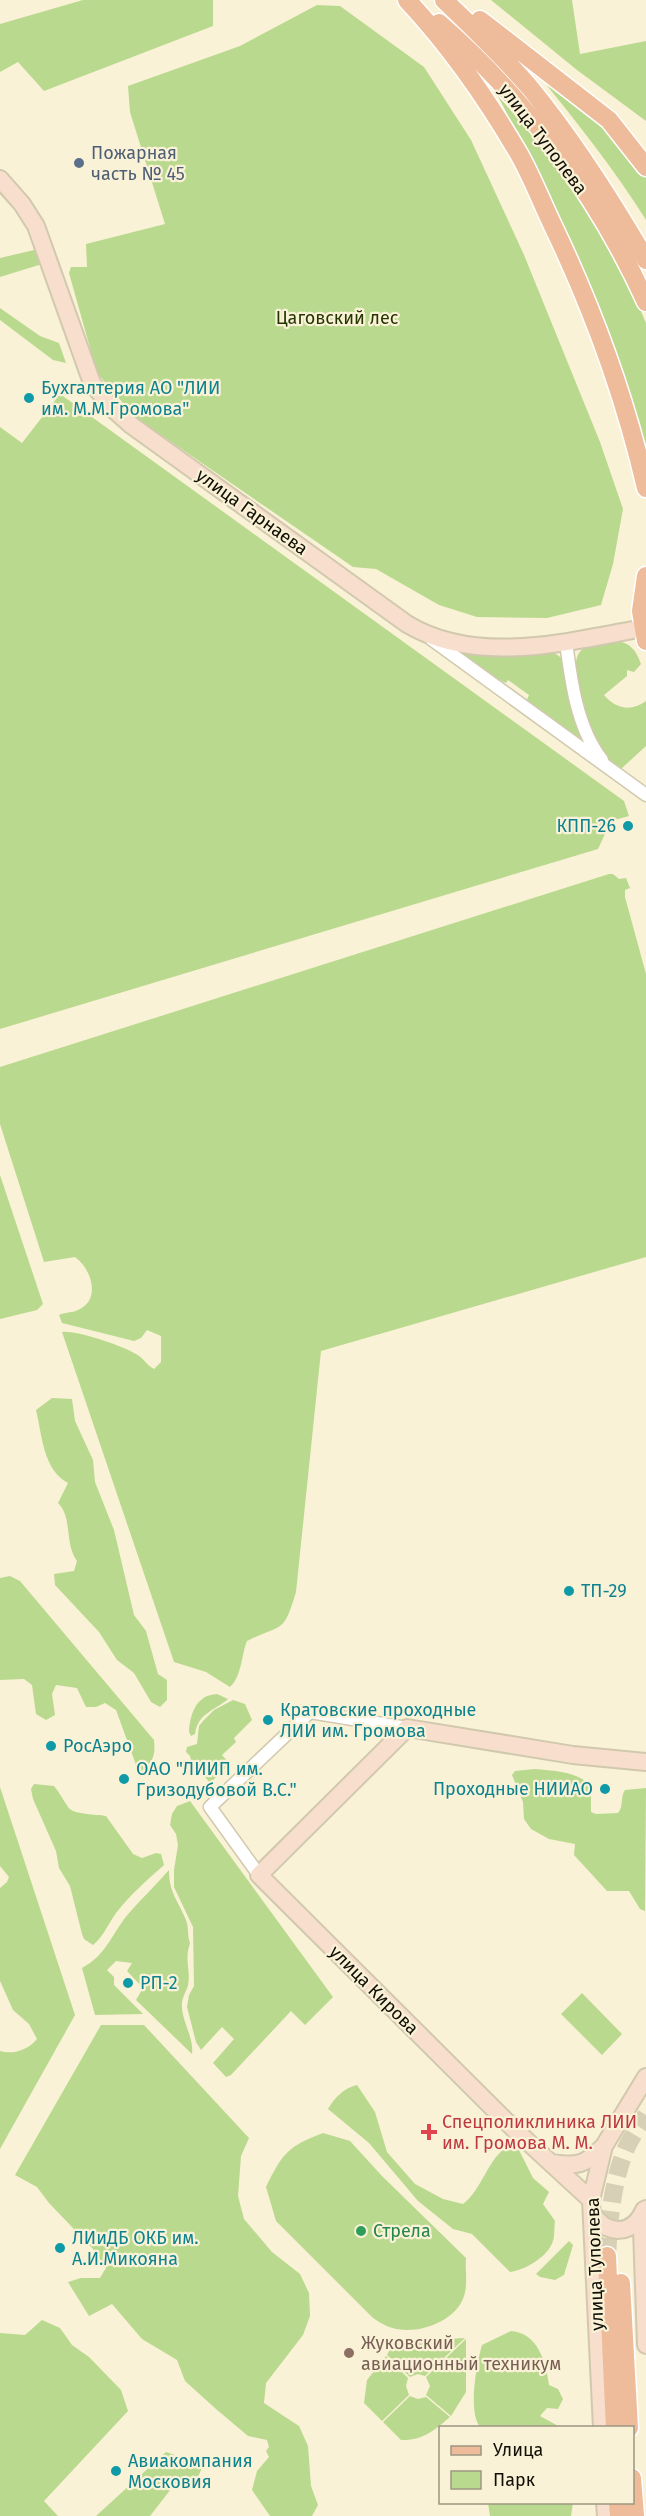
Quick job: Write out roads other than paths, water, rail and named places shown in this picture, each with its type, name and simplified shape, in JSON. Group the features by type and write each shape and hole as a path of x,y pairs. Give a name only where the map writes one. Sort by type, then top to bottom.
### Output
{"main road":[{"path":"407,0 459,62 520,155 582,288 608,352 633,433 646,488"},
{"name":"улица Туполева","path":"412,0 475,55 511,92 546,138 600,217 646,302"},
{"name":"улица Туполева","path":"444,0 529,87 571,141 596,177 646,260"},
{"path":"455,0 609,120 646,167"},
{"path":"644,635 642,594 646,576"},
{"name":"улица Туполева","path":"615,2426 613,2257 629,2426"},
{"path":"634,2497 635,2516"}],"street":[{"name":"улица Гарнаева","path":"0,179 22,204 36,226 92,383 112,408 140,432 407,624 426,635 448,643 503,647 644,635"},
{"path":"426,635 646,795"},
{"path":"566,642 579,712 591,743 610,770"},
{"name":"улица Кирова","path":"406,1728 310,1712 210,1807 259,1875 550,2163 592,2207 599,2224 610,2229 622,2230 633,2226 646,2207"},
{"path":"259,1875 406,1728 573,1755 646,1762"},
{"name":"улица Туполева","path":"602,2426 592,2207 604,2146 646,2077"},
{"path":"550,2163 572,2166 591,2160 604,2146"},
{"path":"646,2207 642,2229 646,2344"}],"tunnel":[{"path":"607,2256 610,2216 617,2176 627,2146 646,2115"}],"place":[{"name":"Пожарная часть № 45","path":"79,163"},
{"name":"Бухгалтерия АО \"ЛИИ им. М.М.Громова\"","path":"29,398"},
{"name":"КПП-26","path":"628,826"},
{"name":"ТП-29","path":"569,1591"},
{"name":"Кратовские проходные ЛИИ им. Громова","path":"268,1720"},
{"name":"РосАэро","path":"51,1746"},
{"name":"ОАО \"ЛИИП им. Гризодубовой В.С.\"","path":"124,1779"},
{"name":"Проходные НИИАО","path":"605,1789"},
{"name":"РП-2","path":"128,1983"},
{"name":"Спецполиклиника ЛИИ им. Громова М. М.","path":"429,2132"},
{"name":"Стрела","path":"361,2231"},
{"name":"ЛИиДБ ОКБ им. А.И.Микояна","path":"60,2248"},
{"name":"Жуковский авиационный техникум","path":"349,2353"},
{"name":"Авиакомпания Московия","path":"116,2471"}],"park label":[{"name":"Цаговский лес","path":"337,318"}]}
